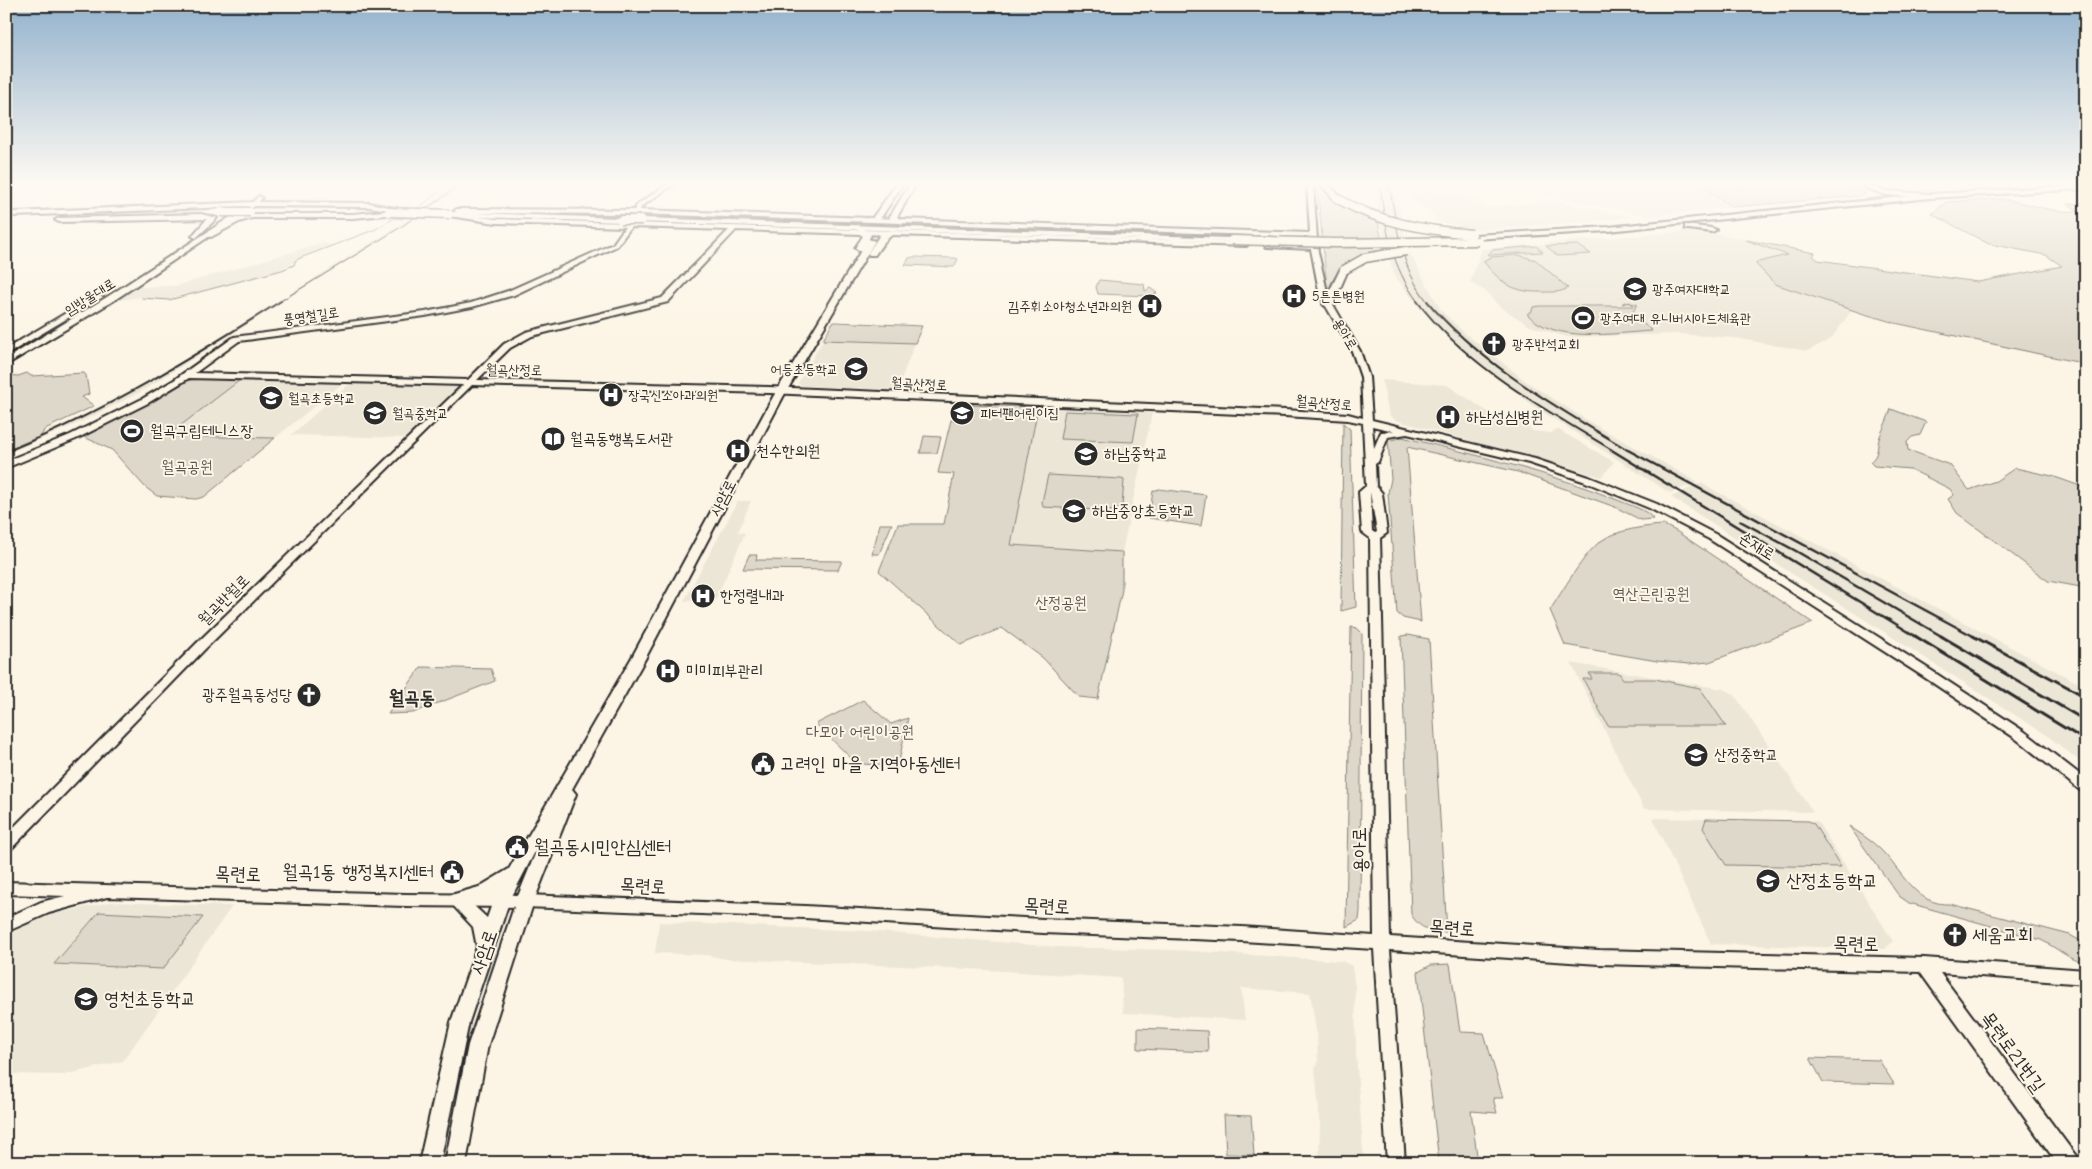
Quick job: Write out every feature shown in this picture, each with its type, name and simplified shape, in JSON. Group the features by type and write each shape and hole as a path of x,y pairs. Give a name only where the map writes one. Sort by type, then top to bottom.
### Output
{"highway":[{"path":"1213,239 1232,239"},
{"path":"1224,239 1335,243 1503,239"},
{"path":"1328,304 1344,270 1362,260 1385,253 1482,239"}],"main road":[{"name":"사암로","path":"429,1163 460,1022 501,901 518,868 582,760 782,391 847,282 865,239"},
{"path":"847,282 859,276 881,239 878,239"},
{"name":"사암로","path":"455,1163 478,1045 525,901 582,760"},
{"path":"457,900 480,896 500,885 518,868"},
{"path":"457,900 481,924 484,950"}],"street":[{"name":"임방울대로","path":"6,353 192,239"},
{"name":"임방울대로","path":"6,363 110,299 203,239"},
{"name":"풍영철길로","path":"6,465 110,420 186,375 236,339 425,314 472,305 503,296 554,274 615,245 620,239"},
{"name":"월곡산정로","path":"469,383 507,346 529,334 660,302 671,296 724,239"},
{"path":"1095,239 1315,247"},
{"path":"1275,245 1290,243 1286,239"},
{"name":"용아로","path":"1315,239 1324,296 1362,363 1368,421 1371,487 1377,493 1382,533 1375,537 1382,944 1396,1163"},
{"path":"1275,245 1304,253 1318,263"},
{"path":"6,370 70,329 110,299"},
{"name":"월곡산정로","path":"186,375 782,391 1273,413 1348,417 1368,421"},
{"name":"월곡반월로","path":"6,845 194,653 469,383"},
{"name":"손재로","path":"1368,421 1532,462 1586,479 1654,506 1713,537 1964,697 2038,749 2086,787"},
{"path":"1371,468 1384,434 1422,434"},
{"name":"목련로","path":"6,888 525,901 805,912 1599,957 1924,966 2086,977"},
{"path":"6,925 46,907 123,890"},
{"name":"목련로21번길","path":"1924,966 2069,1163"}],"shaded area":[{"path":"378,239 382,239 142,391 83,421 6,454 6,450 102,408 162,374"},
{"path":"1383,239 1405,239 1407,248 1441,310 1467,335 1527,382 1593,424 1698,482 1670,493 1535,407 1463,350 1420,308 1396,278"},
{"name":"광주여자대학교","path":"1602,239 1739,239 1788,256 1755,263 1775,284 1852,310 1831,339 1807,351 1736,338 1678,334 1567,337 1530,326 1499,306 1485,291 1470,282 1482,249"},
{"path":"322,243 331,245 300,257 285,269 214,289 164,300 144,297 118,300 137,287 176,286"},
{"name":"5튼튼병원","path":"1280,291 1306,292 1308,301 1282,300"},
{"name":"어등초등학교","path":"823,340 915,343 897,390 801,386 798,383"},
{"name":"월곡초등학교","path":"240,380 342,384 275,438 166,436"},
{"name":"하남성심병원","path":"1382,380 1447,385 1493,415 1523,423 1533,431 1551,433 1557,429 1614,462 1602,477 1395,420 1389,415"},
{"name":"월곡중학교","path":"353,384 460,387 408,438 291,435 347,386"},
{"name":"피터팬어린이집","path":"955,405 972,405 968,421 951,420"},
{"path":"1038,407 1152,413 1122,552 1010,545"},
{"path":"1701,483 2086,687 2086,766 2045,734 1671,497"},
{"path":"738,501 751,501 738,532 745,533 715,601 684,601"},
{"name":"산정중학교","path":"1571,663 1723,689 1734,694 1813,812 1644,809"},
{"name":"산정초등학교","path":"1653,818 1817,821 1893,941 1885,949 1711,944"},
{"name":"영천초등학교","path":"111,902 232,906 123,1061 64,1075 6,1074 6,938 23,926 47,915"},
{"path":"659,922 868,931 1056,947 1174,950 1342,961 1352,966 1355,987 1356,1054 1364,1163 1319,1163 1320,1124 1315,1067 1318,1065 1317,1036 1310,993 1241,988 1245,1020 1123,1013 1121,978 950,968 726,959 706,955 655,953"}],"green space":[{"path":"1322,239 1381,239 1384,254 1344,268 1333,279 1330,287 1327,287"},
{"path":"1979,239 2086,239 2086,364 1895,323 1775,284 1755,263 1787,255 1746,240 1815,253 1813,256 1818,260 1978,282 2062,266 2046,255 1989,244"},
{"path":"1578,245 1591,254 1558,256 1546,246"},
{"path":"1536,246 1543,252 1488,255 1492,250"},
{"path":"1518,255 1536,260 1568,288 1561,291 1537,292 1511,287 1498,277 1483,261 1491,257"},
{"path":"909,258 958,259 954,267 905,265"},
{"path":"1099,280 1144,284 1145,291 1150,288 1157,293 1150,296 1098,294 1096,287"},
{"name":"광주여대 유니버시아드체육관","path":"1631,303 1637,304 1632,314 1652,331 1603,334 1569,333 1553,330 1527,314 1532,311 1533,307 1540,306 1634,306"},
{"path":"833,322 922,326 915,343 823,340"},
{"path":"27,373 31,376 84,373 89,394 82,397 94,406 45,429 41,436 6,450 8,383 6,375 18,376"},
{"name":"월곡공원","path":"192,379 240,380 167,436 275,438 204,497 196,499 157,496 145,487 112,450 84,437"},
{"name":"산정공원","path":"972,405 1038,407 1011,545 1122,552 1122,590 1098,699 1079,697 1043,658 1002,628 961,645 879,571 898,524 944,524 954,474 938,473 951,420 968,421"},
{"path":"1891,409 1926,422 1920,435 1912,437 1907,442 1908,450 1950,465 1969,490 1996,481 2015,468 2052,476 2086,488 2086,588 2048,581 1957,513 1948,499 1954,495 1950,489 1910,469 1874,466 1870,462 1877,453 1880,436"},
{"path":"1065,411 1138,414 1133,442 1060,439"},
{"path":"1343,423 1350,429 1356,607 1341,611"},
{"path":"924,436 941,437 937,453 920,453"},
{"path":"1402,437 1567,481 1638,508 1653,519 1641,520 1615,507 1518,472 1407,447 1421,622 1403,618 1397,613 1388,493 1391,479 1388,441"},
{"path":"1048,475 1124,480 1122,507 1114,511 1043,507 1042,502"},
{"path":"1159,489 1206,495 1201,526 1149,518 1153,491"},
{"path":"880,524 892,524 879,554 872,554"},
{"name":"역산근린공원","path":"1664,525 1676,531 1813,623 1709,662 1689,664 1657,661 1565,645 1550,610 1588,554 1607,537 1623,531"},
{"path":"749,555 757,555 756,560 842,561 838,570 743,569"},
{"path":"1351,627 1357,628 1362,633 1360,911 1359,920 1346,927"},
{"path":"1408,635 1429,639 1447,932 1426,929 1411,914 1401,636"},
{"path":"421,667 491,669 495,681 413,713 388,714"},
{"path":"1589,673 1619,673 1623,679 1655,679 1700,688 1726,726 1608,726 1583,679 1592,679"},
{"name":"다모아 어린이공원","path":"863,700 891,724 908,718 898,766 862,764 853,760 816,724"},
{"path":"1706,819 1809,821 1814,824 1841,867 1726,865 1703,828"},
{"path":"1849,826 1888,857 1910,885 1927,899 2070,935 2086,944 2086,963 2069,957 2041,940 1909,903 1899,896"},
{"path":"99,912 203,917 163,969 54,964"},
{"path":"1450,964 1460,1032 1484,1033 1503,1098 1493,1098 1497,1113 1471,1111 1478,1163 1439,1163 1418,972 1431,965"},
{"path":"1138,1028 1207,1031 1208,1052 1138,1049"},
{"path":"1810,1058 1879,1060 1894,1084 1823,1082"},
{"path":"1224,1115 1251,1116 1254,1155 1226,1154"}],"waterway":[{"path":"142,298 169,300 282,270 294,265 295,261 300,258 351,239"}],"railway":[{"path":"279,302 382,239"},
{"path":"1389,239 1401,274 1418,302"},
{"path":"1399,239 1411,275 1428,302"},
{"path":"10,450 46,435 148,382 281,301"},
{"path":"1417,301 1437,325 1482,366 1533,402 1612,450"},
{"path":"1427,301 1448,324 1496,365 1547,401 1628,450"},
{"path":"6,452 13,449"},
{"path":"1610,449 1917,637"},
{"path":"1626,449 1975,637"},
{"path":"1740,521 1796,551 1943,637"},
{"path":"1915,636 2086,741"},
{"path":"1941,636 2086,721"},
{"path":"1973,636 2086,697"}],"place":[{"name":"광주여자대학교","path":"1635,289"},
{"name":"5튼튼병원","path":"1294,296"},
{"name":"김주휘소아청소년과의원","path":"1150,306"},
{"name":"광주여대 유니버시아드체육관","path":"1583,318"},
{"name":"광주반석교회","path":"1494,344"},
{"name":"어등초등학교","path":"856,369"},
{"name":"장국신소아과의원","path":"611,395"},
{"name":"월곡초등학교","path":"271,398"},
{"name":"월곡중학교","path":"375,413"},
{"name":"피터팬어린이집","path":"962,413"},
{"name":"하남성심병원","path":"1448,417"},
{"name":"월곡구립테니스장","path":"132,431"},
{"name":"월곡동행복도서관","path":"553,439"},
{"name":"천수한의원","path":"738,451"},
{"name":"하남중학교","path":"1086,454"},
{"name":"하남중앙초등학교","path":"1074,511"},
{"name":"한정렬내과","path":"703,596"},
{"name":"미미피부관리","path":"668,671"},
{"name":"광주월곡동성당","path":"309,695"},
{"name":"산정중학교","path":"1696,755"},
{"name":"고려인 마을 지역아동센터","path":"763,764"},
{"name":"월곡동시민안심센터","path":"517,847"},
{"name":"월곡1동 행정복지센터","path":"452,872"},
{"name":"산정초등학교","path":"1768,881"},
{"name":"세움교회","path":"1955,935"},
{"name":"영천초등학교","path":"86,999"}],"district":[{"name":"월곡동","path":"412,698"}]}
